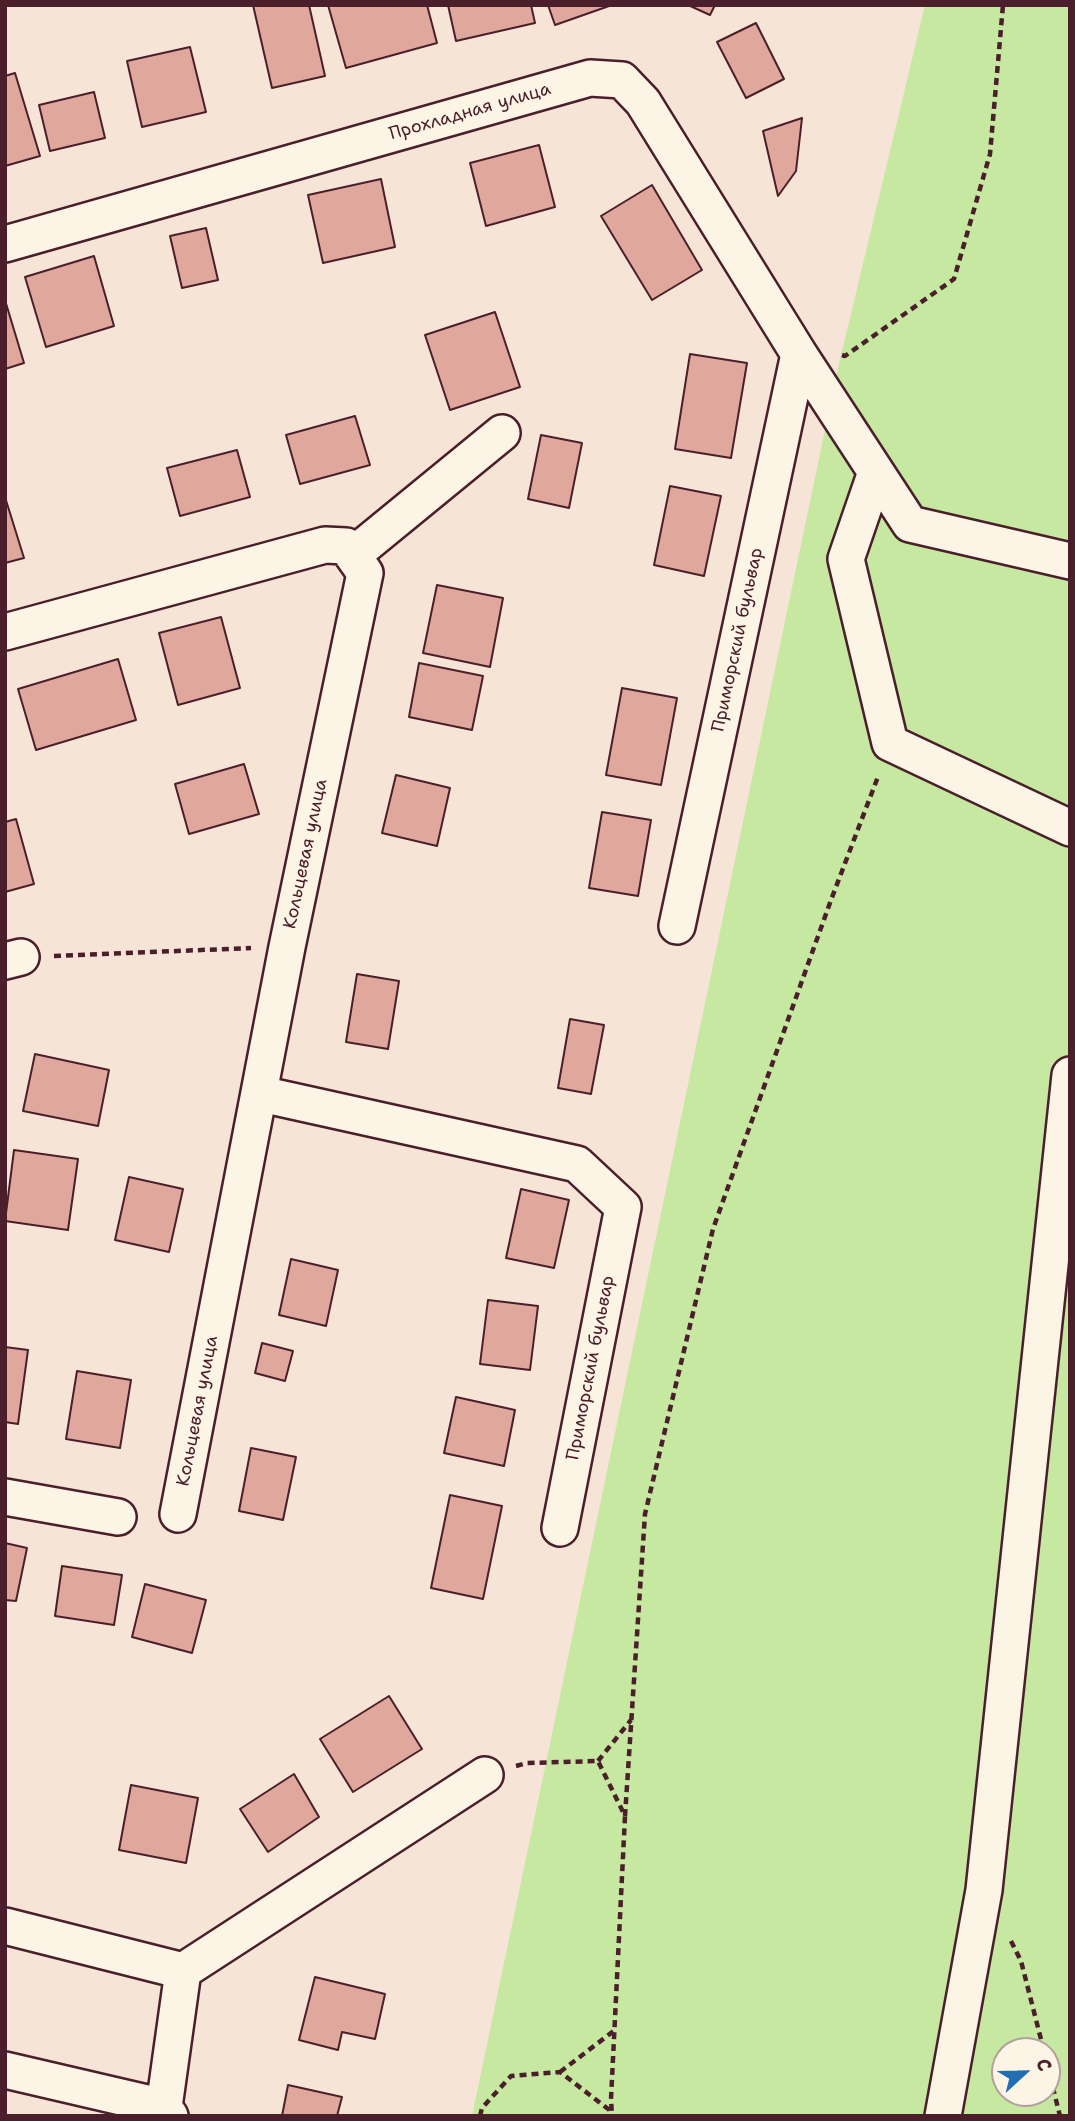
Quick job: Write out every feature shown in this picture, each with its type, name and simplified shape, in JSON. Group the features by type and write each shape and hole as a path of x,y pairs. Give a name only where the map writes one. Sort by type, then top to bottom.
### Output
{"street":[{"name":"Прохладная улица","path":"5,244 590,78 622,80 643,102 799,354 910,524 1070,561"},
{"name":"Приморский бульвар","path":"677,926 799,354"},
{"path":"5,632 325,545 346,546 353,555 502,433"},
{"path":"876,472 846,559 890,743 1070,828"},
{"name":"Кольцевая улица","path":"178,1514 261,1094 287,947 365,573 353,555"},
{"path":"943,2116 984,1890 1070,1075"},
{"name":"Приморский бульвар","path":"261,1094 577,1164 623,1207 560,1528"},
{"path":"5,1497 118,1517"},
{"path":"5,1926 183,1971 485,1775"},
{"path":"5,2070 167,2111 183,1971"}],"path":[{"path":"799,354 845,356 954,279 989,154 1003,5"},
{"path":"612,2114 625,1816 645,1514 713,1229 890,743"},
{"path":"13,959 287,947"},
{"path":"598,1762 631,1719"},
{"path":"485,1775 527,1763 598,1762"},
{"path":"598,1762 625,1816"},
{"path":"1009,1937 1021,1961 1040,2037"},
{"path":"480,2116 482,2108 511,2076 559,2072 615,2030"},
{"path":"559,2072 612,2114"}],"green space":[{"path":"925,5 1070,5 1070,2116 472,2116 838,368"}],"building":[{"path":"253,5 309,5 325,76 272,88"},
{"path":"328,5 427,5 437,43 346,68"},
{"path":"448,5 531,5 535,23 456,41"},
{"path":"548,5 612,5 555,25"},
{"path":"688,5 715,5 710,15"},
{"path":"756,23 784,79 746,98 717,42"},
{"path":"190,47 206,112 142,127 127,61"},
{"path":"15,73 40,156 5,166 5,76"},
{"path":"94,92 105,138 50,151 39,105"},
{"path":"802,118 796,171 778,196 763,131"},
{"path":"539,145 555,207 486,226 470,163"},
{"path":"381,179 395,247 323,263 308,195"},
{"path":"652,185 702,270 652,300 601,216"},
{"path":"206,228 218,280 182,288 170,236"},
{"path":"94,256 114,326 46,347 25,277"},
{"path":"5,300 24,363 5,369"},
{"path":"495,312 520,387 450,410 425,335"},
{"path":"690,354 747,363 731,458 675,449"},
{"path":"355,416 370,465 300,484 286,435"},
{"path":"541,435 582,443 569,508 528,499"},
{"path":"237,450 250,497 180,516 167,468"},
{"path":"670,486 721,496 704,576 654,565"},
{"path":"5,497 24,558 5,563"},
{"path":"437,585 503,598 490,667 423,653"},
{"path":"221,617 240,688 178,705 159,633"},
{"path":"118,659 136,720 36,750 18,689"},
{"path":"419,663 483,676 472,730 409,717"},
{"path":"622,688 677,698 661,785 606,775"},
{"path":"244,764 259,814 189,834 175,784"},
{"path":"396,775 450,788 437,846 382,833"},
{"path":"602,812 651,820 638,896 589,888"},
{"path":"16,819 34,884 5,892 5,822"},
{"path":"357,974 399,981 388,1049 346,1042"},
{"path":"570,1019 604,1025 591,1094 558,1088"},
{"path":"35,1054 109,1070 98,1126 23,1111"},
{"path":"14,1150 78,1159 68,1230 5,1221"},
{"path":"129,1177 183,1189 169,1252 115,1240"},
{"path":"521,1189 569,1200 554,1268 506,1258"},
{"path":"291,1259 338,1270 326,1326 279,1315"},
{"path":"488,1300 538,1306 530,1370 480,1364"},
{"path":"262,1343 293,1351 285,1381 255,1373"},
{"path":"5,1347 28,1350 18,1424 5,1422"},
{"path":"77,1371 131,1380 120,1448 66,1439"},
{"path":"456,1397 515,1410 504,1466 444,1453"},
{"path":"251,1448 296,1457 283,1520 239,1511"},
{"path":"450,1495 502,1506 483,1599 431,1588"},
{"path":"5,1543 27,1548 16,1601 5,1600"},
{"path":"62,1566 122,1575 114,1625 55,1616"},
{"path":"145,1584 206,1600 192,1653 132,1637"},
{"path":"389,1696 422,1749 353,1792 320,1739"},
{"path":"294,1774 319,1817 268,1852 240,1809"},
{"path":"131,1785 198,1798 186,1863 119,1850"},
{"path":"315,1977 385,1994 375,2039 342,2032 338,2050 299,2040"},
{"path":"288,2085 342,2097 337,2116 282,2116"}]}
